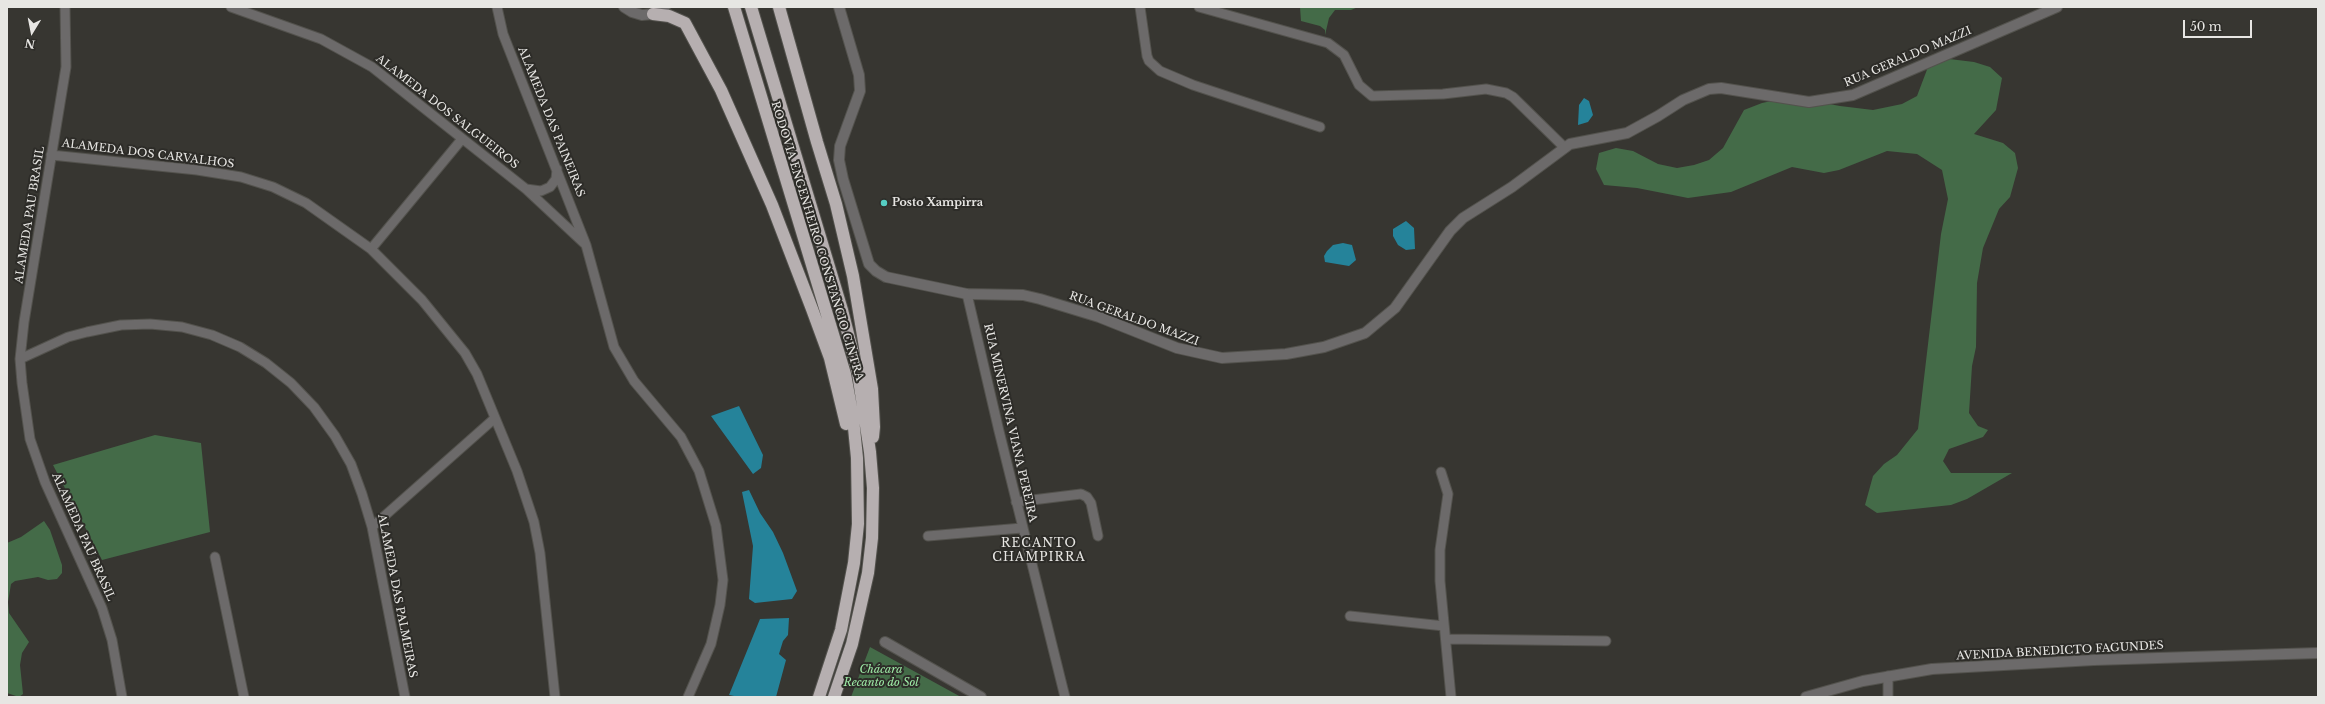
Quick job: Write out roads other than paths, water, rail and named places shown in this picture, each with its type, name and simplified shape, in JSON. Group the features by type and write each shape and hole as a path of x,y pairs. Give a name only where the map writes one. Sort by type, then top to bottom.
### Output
{"highway":[{"name":"RODOVIA ENGENHEIRO CONSTANCIO CINTRA","path":"734,7 845,374 853,418 857,458 858,524 849,599 841,630 819,697"},
{"name":"RODOVIA ENGENHEIRO CONSTANCIO CINTRA","path":"751,7 842,310 858,373 870,452 873,488 872,538 868,573 852,644 834,697"},
{"path":"779,7 816,142 836,204 856,290 874,411 874,427 870,452"},
{"path":"653,14 669,16 685,23 721,90 772,205 812,309 830,358 846,424 857,458"}],"street":[{"name":"ALAMEDA PAU BRASIL","path":"65,7 66,67 24,322 20,359 30,439 45,482 102,608 112,640 122,697"},
{"name":"ALAMEDA DOS SALGUEIROS","path":"231,7 300,30 345,50 403,90 526,189 586,245"},
{"name":"ALAMEDA DAS PAINEIRAS","path":"496,7 503,34 557,165 586,245 614,347 634,381 681,437 699,471 716,526 723,580 720,605 711,644 688,697"},
{"path":"624,7 632,12 642,15 653,14 665,7"},
{"name":"RUA GERALDO MAZZI","path":"839,7 859,75 860,90 840,146 839,160 843,179 869,264 876,271 886,276 967,294 1023,295 1040,298 1099,317 1177,348 1222,358 1286,354 1324,347 1365,334 1395,308 1447,236 1462,218 1535,170 1565,148 1578,142 1627,133 1683,100 1709,89 1721,88 1809,102 1853,95 2044,9 2057,7"},
{"path":"1140,7 1147,56 1149,61 1160,71 1193,85 1320,127"},
{"path":"1199,7 1328,42 1344,55 1359,85 1372,96 1456,93 1486,89 1506,93 1513,97 1565,148"},
{"path":"371,249 462,139"},
{"name":"ALAMEDA DOS CARVALHOS","path":"52,155 197,170 241,177 274,187 306,203 371,249 422,300 465,353 477,374 517,471 534,522 546,596 555,697"},
{"path":"526,189 541,191 550,187 556,179 557,165"},
{"name":"RUA MINERVINA VIANA PEREIRA","path":"967,294 1022,528 1065,697"},
{"name":"ALAMEDA DAS PALMEIRAS","path":"20,359 68,337 121,325 150,324 182,327 212,335 240,347 266,363 291,383 314,407 335,436 351,464 372,527 405,697"},
{"path":"372,527 495,418"},
{"path":"1441,472 1448,494 1440,563 1451,697"},
{"path":"1016,502 1081,494 1087,497 1091,503 1098,536"},
{"path":"928,536 1022,528"},
{"path":"215,557 244,697"},
{"path":"1350,616 1444,626"},
{"path":"1446,639 1606,641"},
{"path":"885,642 981,697"},
{"name":"AVENIDA BENEDICTO FAGUNDES","path":"1806,697 1888,676 1932,669 2094,660 2318,653"},
{"path":"1888,676 1888,697"}],"water":[{"path":"1584,98 1589,101 1593,115 1588,122 1578,125 1579,105"},
{"path":"1406,221 1414,228 1415,249 1406,250 1398,245 1393,236 1393,229"},
{"path":"1343,243 1352,245 1356,260 1349,266 1325,262 1324,256 1327,251 1333,245"},
{"path":"739,406 763,455 761,468 753,474 711,416"},
{"path":"749,490 760,513 773,532 783,553 797,591 792,599 755,603 749,599 753,546 742,492"},
{"path":"789,618 788,635 783,641 779,654 786,660 776,697 739,697 729,695 760,619"}],"place":[{"name":"Posto Xampirra","path":"884,203"}],"district":[{"name":"RECANTO CHAMPIRRA","path":"1039,551"}],"park label":[{"name":"Chácara Recanto do Sol","path":"881,676"}]}
